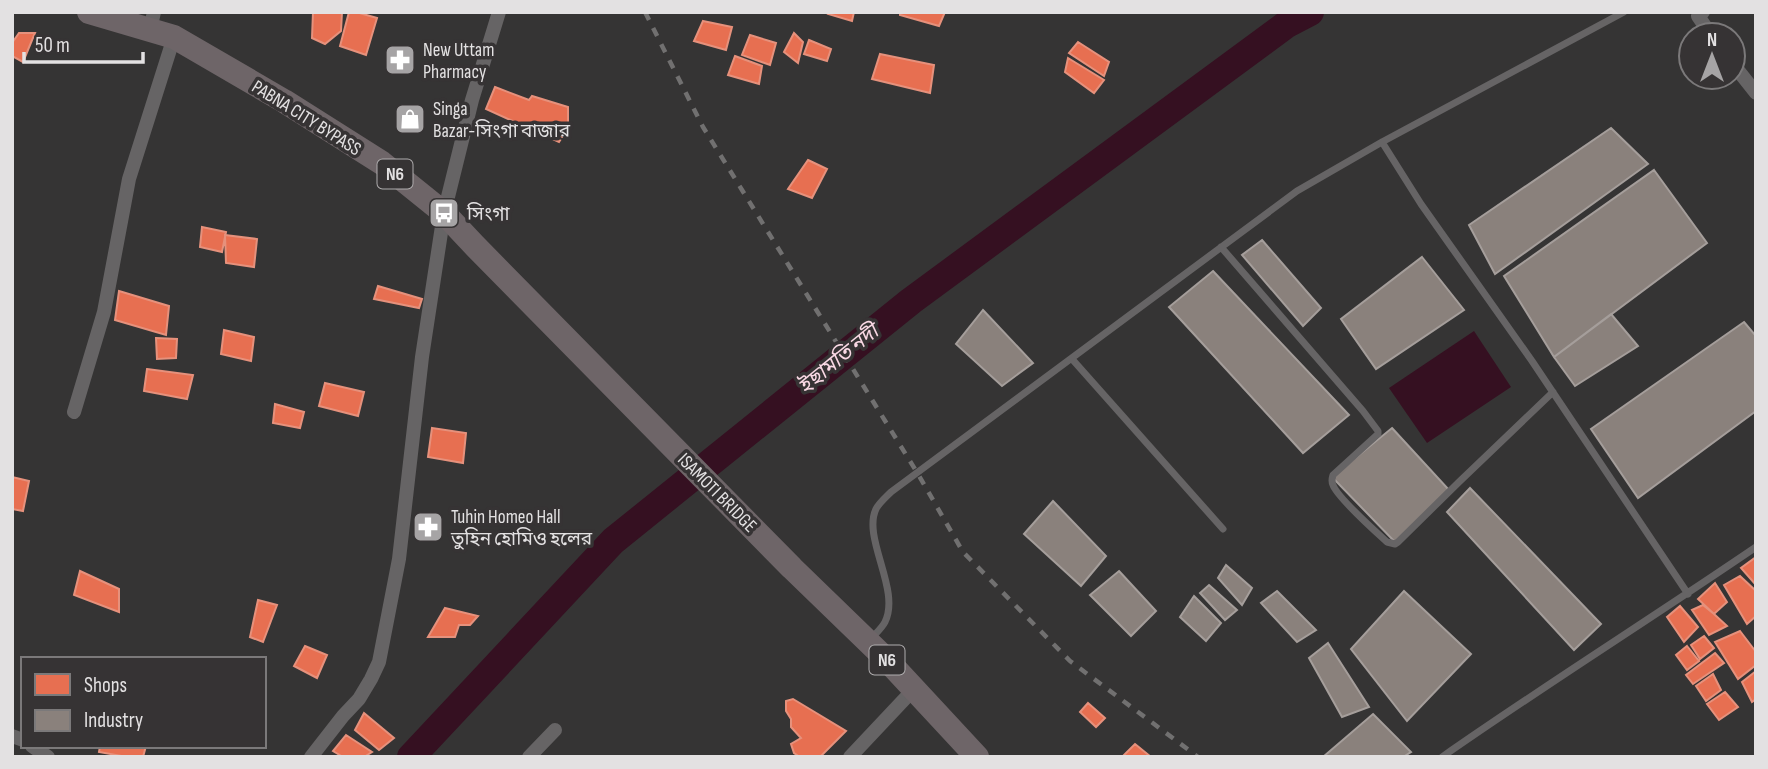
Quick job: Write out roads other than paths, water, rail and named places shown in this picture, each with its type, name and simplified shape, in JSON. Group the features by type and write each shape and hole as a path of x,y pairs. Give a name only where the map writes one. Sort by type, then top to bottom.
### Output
{"highway":[{"name":"PABNA CITY BYPASS","path":"89,12 159,27 382,163 444,213 643,417"},
{"name":"ISAMOTI BRIDGE","path":"643,417 868,642"},
{"name":"N6","path":"868,642 976,757"}],"street":[{"path":"311,757 359,699 379,662 399,559 422,357 444,213 472,100 499,12"},
{"path":"74,412 104,312 159,27"},
{"path":"850,757 914,689"},
{"path":"529,757 555,730"}],"lane":[{"path":"868,642 885,622 890,598 873,522 877,509 891,492 1297,191 1382,142 1624,12"},
{"path":"1382,142 1421,204 1553,392 1688,594"},
{"path":"1222,247 1378,431 1378,434 1333,475 1332,483 1341,496 1387,542 1395,544 1401,540 1553,392"},
{"path":"1072,359 1223,529"},
{"path":"1441,757 1518,703 1756,547"}],"waterway":[{"name":"ইছামতি নদী","path":"411,757 613,541 911,301 1287,24 1310,12"}],"railway":[{"path":"645,12 703,127 918,474 963,552 1070,661 1198,757"}],"place":[{"name":"New Uttam Pharmacy","path":"400,60"},
{"name":"Singa Bazar-সিংগা বাজার","path":"410,119"},
{"name":"সিংগা","path":"444,213"},
{"name":"Tuhin Homeo Hall তুহিন হোমিও হলের","path":"428,527"}]}
